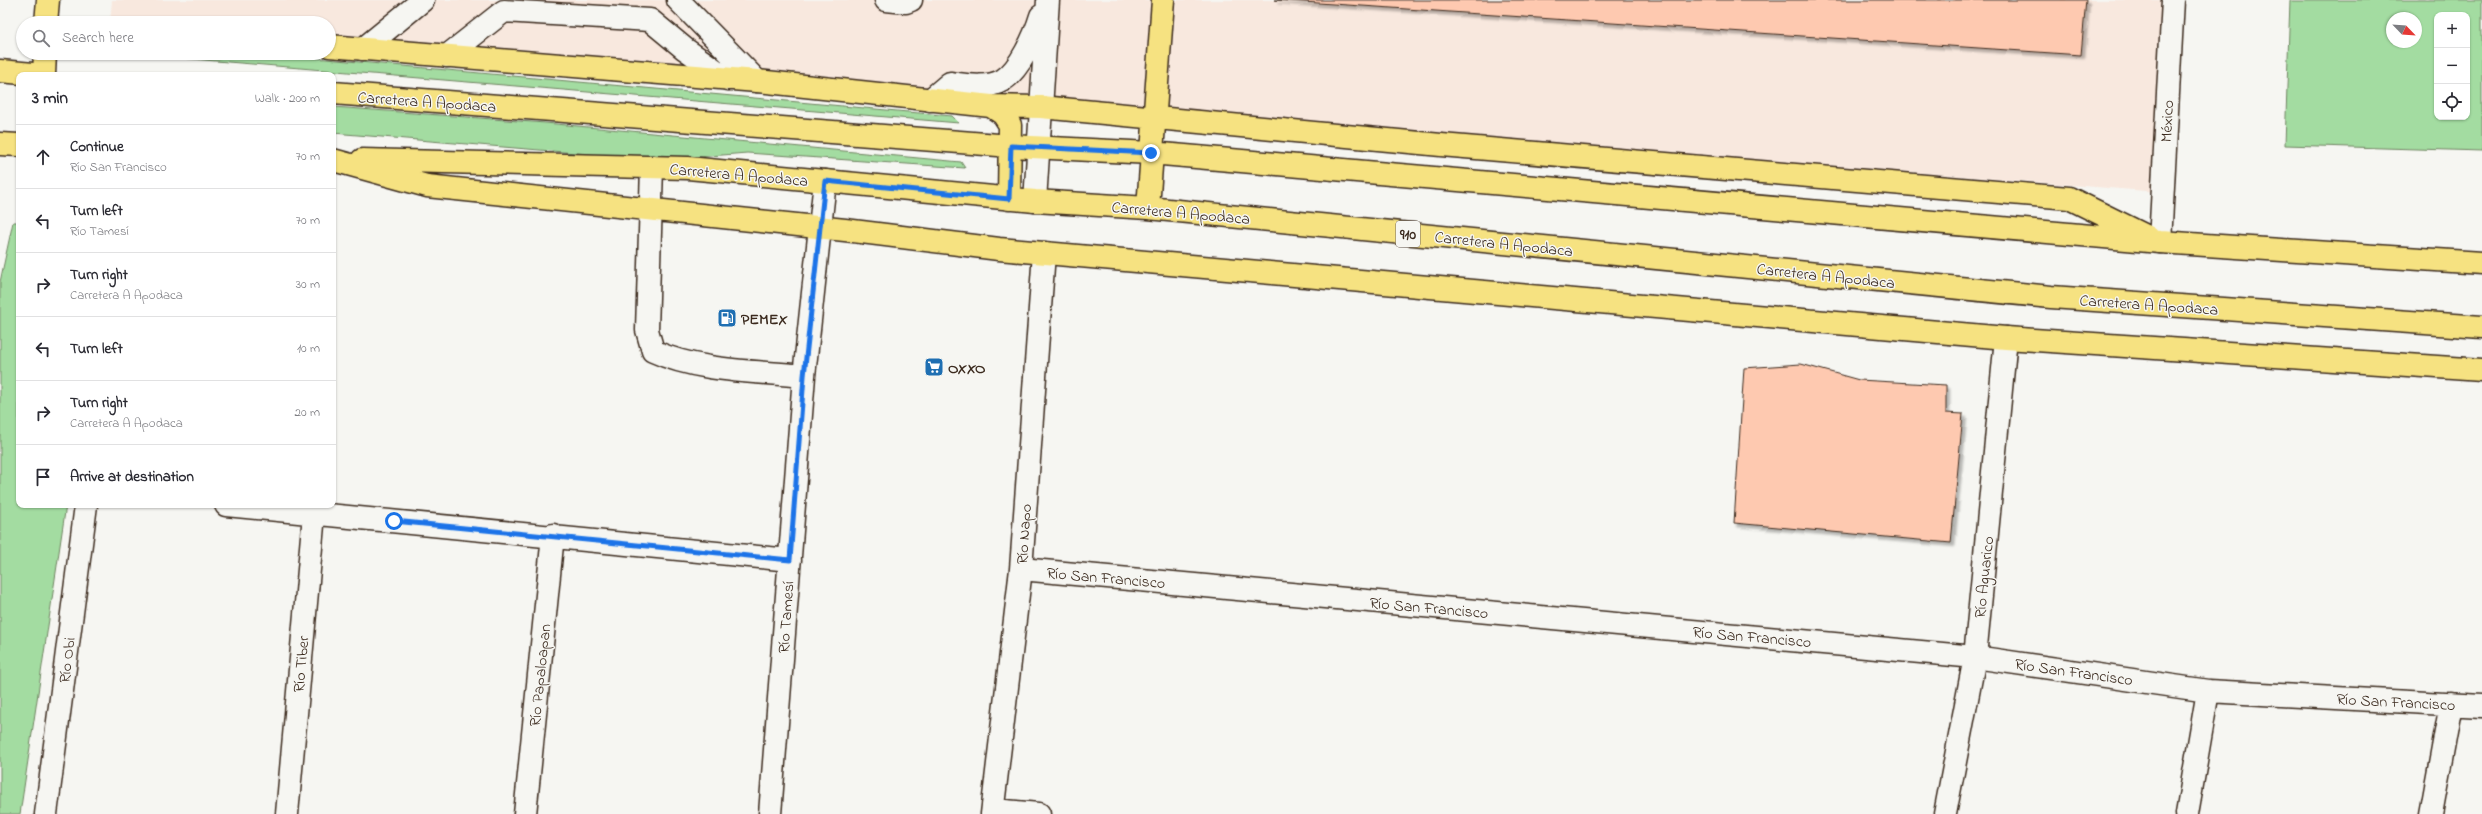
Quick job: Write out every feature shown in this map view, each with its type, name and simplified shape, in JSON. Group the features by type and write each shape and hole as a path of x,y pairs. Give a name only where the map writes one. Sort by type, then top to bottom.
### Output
{"main road":[{"path":"1148,208 1163,0"},
{"path":"336,47 757,81 992,106 1041,107 1154,119 2069,198 2160,242"},
{"path":"44,72 45,60"},
{"path":"0,71 16,72"},
{"name":"Carretera A Apodaca","path":"336,94 1011,146 1151,153 2160,242 2482,263"},
{"path":"992,106 1004,114 1010,125 1011,146 1009,199"},
{"path":"0,144 16,145"},
{"name":"Carretera A Apodaca","path":"336,160 652,167 825,181 1009,199 1148,208 2051,297 2482,327"},
{"path":"336,161 427,186 1044,253 2006,338 2482,370"}],"street":[{"path":"363,49 423,0"},
{"path":"678,0 757,81"},
{"path":"886,0 906,2 911,0"},
{"path":"930,100 950,83 980,86 1002,80 1020,60 1037,30 1047,0"},
{"path":"1035,201 1047,0"},
{"name":"México","path":"2160,242 2173,0"},
{"path":"447,56 504,11 650,20 685,49 728,79"},
{"path":"652,167 647,330 653,351 671,359 696,365 804,376"},
{"name":"Río Tamesí","path":"770,814 804,376 825,181"},
{"name":"Río Napo","path":"992,812 1021,569 1044,253"},
{"name":"Río Aguarico","path":"1945,814 1975,657 2006,338"},
{"name":"Río Obi","path":"46,814 86,508"},
{"path":"255,508 553,535 790,560"},
{"name":"Río Tiber","path":"287,814 314,514"},
{"name":"Río Papaloapan","path":"525,814 553,535"},
{"name":"Río San Francisco","path":"1021,569 1975,657 2208,691 2482,706"},
{"path":"2187,814 2208,691"},
{"path":"2431,814 2451,704"},
{"path":"992,812 1040,814"}],"shaded area":[{"path":"112,0 2166,0 2158,192 336,48 336,16 111,16"}],"green space":[{"path":"2290,0 2482,0 2482,151 2285,145"},
{"path":"204,60 336,60 952,116 959,123"},
{"path":"336,107 545,123 961,162 965,168 747,153 661,160 336,133"},
{"path":"13,222 16,222 16,508 66,508 20,814 0,814 0,282"}],"building":[{"path":"1274,0 2086,0 2081,55"},
{"path":"1801,364 1859,380 1946,385 1946,413 1963,414 1951,543 1734,523 1744,368"}],"place":[{"name":"PEMEX","path":"727,318"},
{"name":"OXXO","path":"934,367"}],"route":[{"path":"394,521 553,535 790,560 804,376 825,181 1009,199 1011,146 1151,153"}]}
